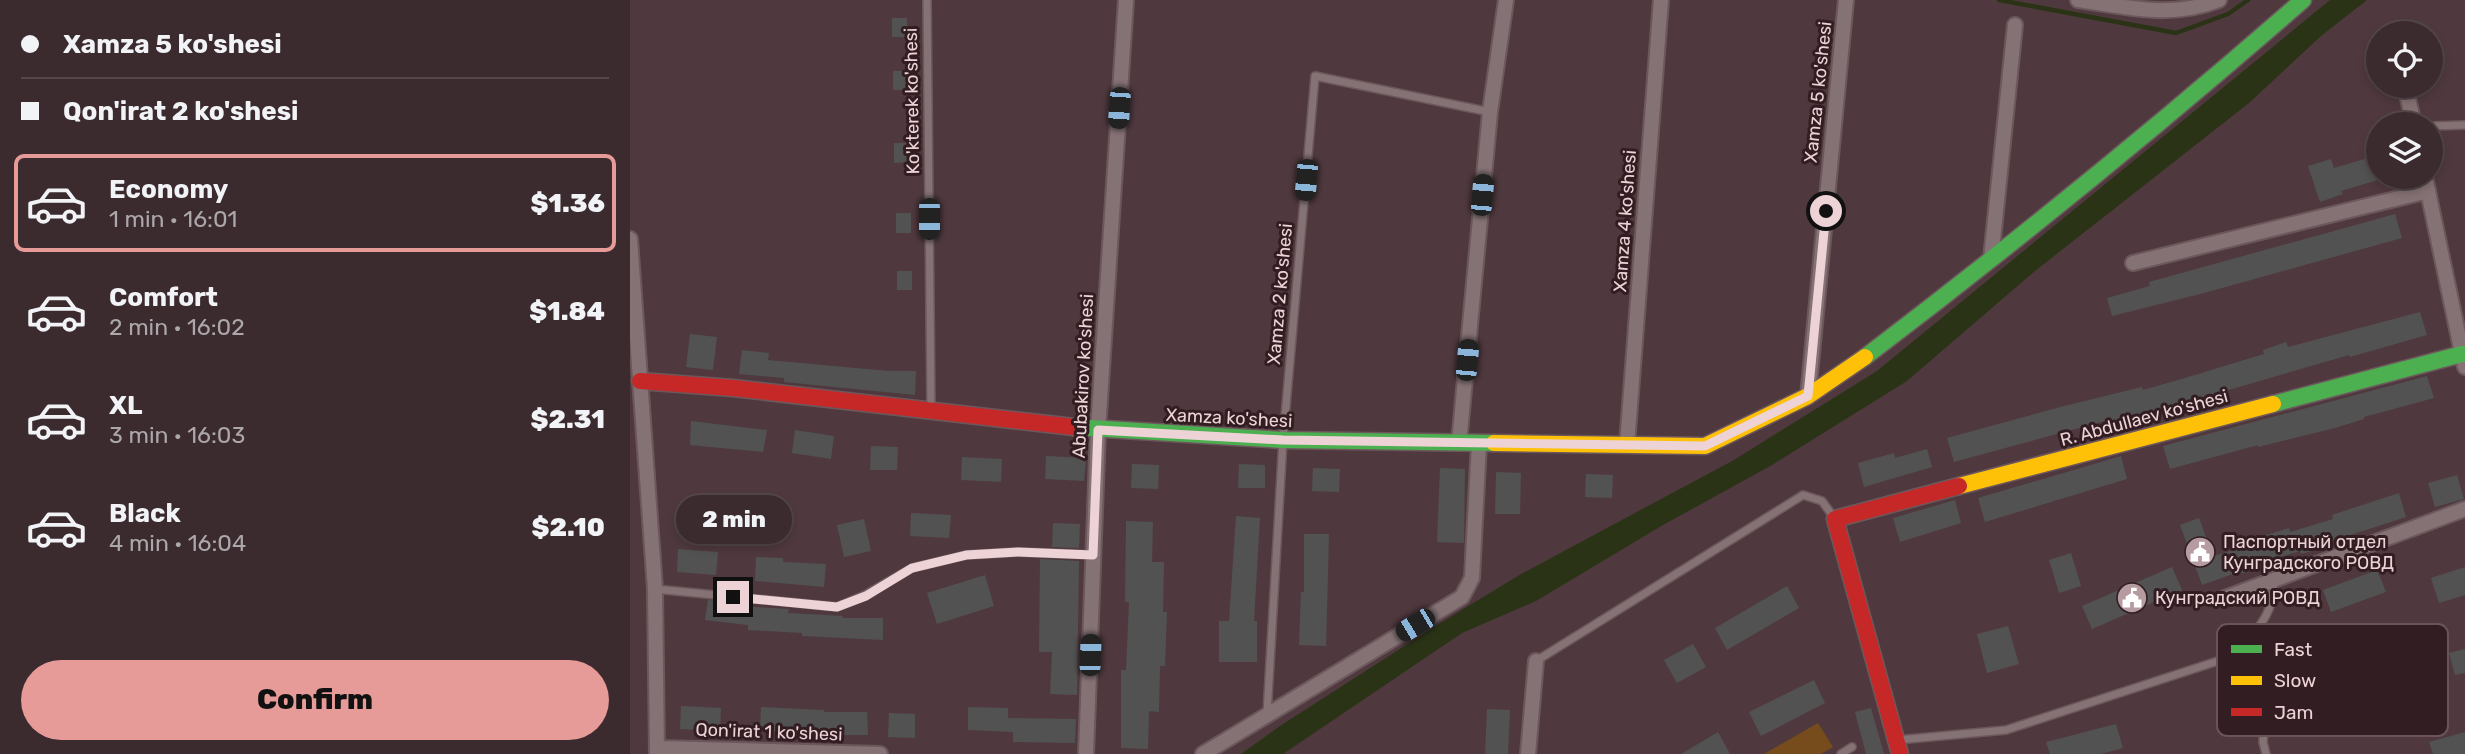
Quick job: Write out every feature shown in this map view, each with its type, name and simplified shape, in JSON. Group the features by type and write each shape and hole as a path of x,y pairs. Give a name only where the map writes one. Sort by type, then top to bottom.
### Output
{"street":[{"name":"Abubakirov ko'shesi","path":"1086,754 1098,430 1126,0"},
{"path":"1459,443 1490,112 1506,0"},
{"name":"Xamza 4 ko'shesi","path":"1628,445 1661,0"},
{"name":"Xamza 5 ko'shesi","path":"1808,396 1846,0"},
{"path":"2078,0 2165,12 2199,8 2219,0"},
{"name":"Xamza ko'shesi","path":"640,381 733,388 1098,430 1283,440 1705,446 1808,396 1856,364 1992,260 2303,0"},
{"path":"1992,260 2015,25"},
{"path":"2133,262 2407,189"},
{"path":"2427,189 2464,361"},
{"path":"630,239 655,589 657,751"},
{"name":"R. Abdullaev ko'shesi","path":"1835,519 2464,361"},
{"path":"1203,754 1462,597 1472,578 1479,443"},
{"path":"2225,598 2465,509"},
{"path":"1835,519 1898,747"},
{"path":"1528,754 1536,661"},
{"name":"Qon'irat 1 ko'shesi","path":"657,751 880,754"}],"lane":[{"name":"Ko'kterek ko'shesi","path":"927,0 932,411"},
{"name":"Xamza 2 ko'shesi","path":"1283,440 1315,76 1490,112"},
{"path":"2443,126 2465,125"},
{"path":"1267,714 1283,440"},
{"path":"1536,661 1803,495 1822,501 1835,519"},
{"path":"655,589 837,607 866,596 912,568 966,555 1018,552 1093,555"},
{"path":"2261,624 2270,607 2274,580"},
{"path":"1898,747 2006,730 2217,661"},
{"path":"2263,736 2266,754"},
{"path":"1841,754 1852,747"}],"shaded area":[{"path":"2330,0 2367,0 2321,36 2249,103 2035,271 1907,381 1772,465 1663,525 1536,601 1462,633 1283,754 1241,754 1434,627 1521,574 1734,460 1877,371"},
{"path":"1818,723 1833,747 1821,754 1764,754"}],"building":[{"path":"892,18 907,18 907,37 892,37"},
{"path":"893,71 908,71 908,90 893,90"},
{"path":"894,143 909,143 909,162 894,163"},
{"path":"2331,159 2334,168 2366,159 2366,184 2341,191 2343,194 2320,202 2308,166"},
{"path":"896,213 911,213 911,233 896,233"},
{"path":"2395,214 2402,238 2112,316 2107,298 2150,286 2149,282"},
{"path":"897,271 912,271 912,290 897,290"},
{"path":"2420,312 2427,335 2153,412 2112,419 1954,462 1947,438 2064,406 2142,387 2143,390 2264,354 2263,350 2286,342 2288,347"},
{"path":"690,334 717,337 713,370 686,367"},
{"path":"742,350 769,353 768,360 916,371 915,395 784,382 784,378 739,374"},
{"path":"2427,376 2434,398 2364,417 2335,428 2170,469 2163,446"},
{"path":"691,421 767,430 763,452 690,445"},
{"path":"795,430 834,436 831,459 792,453"},
{"path":"871,446 898,447 897,470 870,470"},
{"path":"1927,449 1932,467 1864,487 1858,463 1894,453 1895,458"},
{"path":"1046,456 1086,458 1084,481 1045,479"},
{"path":"2121,456 2127,479 1985,522 1978,498"},
{"path":"962,457 1002,459 1001,482 961,480"},
{"path":"1132,464 1159,465 1158,489 1131,488"},
{"path":"1239,464 1265,465 1265,488 1238,488"},
{"path":"1313,468 1340,469 1339,492 1312,491"},
{"path":"1440,468 1465,469 1464,543 1437,542"},
{"path":"1496,472 1521,473 1520,514 1495,514"},
{"path":"1586,474 1613,475 1612,498 1585,497"},
{"path":"2457,475 2464,499 2435,507 2428,483"},
{"path":"2399,493 2406,517 2329,542 2330,546 2301,554 2300,551 2261,563 2262,567 2202,585 2180,525 2199,518 2213,556 2261,542 2260,537 2289,528 2290,532 2333,519 2332,515"},
{"path":"1955,500 1961,523 1900,542 1893,518"},
{"path":"911,513 951,515 949,538 910,536"},
{"path":"1236,516 1260,518 1254,621 1257,621 1257,662 1219,662 1219,621 1229,621"},
{"path":"864,519 871,551 844,557 837,525"},
{"path":"1126,521 1153,522 1152,562 1164,562 1163,612 1167,612 1165,666 1160,666 1159,712 1149,711 1148,749 1121,748 1121,670 1126,670 1129,602 1125,602"},
{"path":"1053,523 1080,524 1079,548 1052,547"},
{"path":"1304,534 1329,534 1326,646 1299,645 1301,592 1304,592"},
{"path":"678,549 718,552 716,575 677,572"},
{"path":"2071,553 2081,586 2059,593 2049,560"},
{"path":"756,557 783,558 783,562 826,564 824,587 755,581"},
{"path":"1040,559 1079,561 1077,695 1050,694 1052,652 1039,652"},
{"name":"Кунградский РОВД","path":"2172,567 2182,590 2092,629 2082,606"},
{"path":"2465,567 2465,595 2439,603 2431,578"},
{"path":"2377,570 2386,592 2331,612 2323,590"},
{"path":"985,575 994,606 937,624 927,593"},
{"path":"1787,586 1799,608 1727,650 1715,628"},
{"path":"708,600 739,603 739,606 789,609 788,613 843,616 842,618 883,618 883,640 748,630 748,625 705,620"},
{"path":"2008,626 2019,664 1987,673 1977,634"},
{"path":"1693,644 1706,667 1677,683 1664,660"},
{"path":"2465,649 2465,673 2455,675 2449,653"},
{"path":"1814,680 1825,703 1761,736 1749,712"},
{"path":"681,706 721,708 720,731 680,729"},
{"path":"761,707 867,712 868,735 760,730"},
{"path":"968,707 1008,708 1008,718 1076,719 1075,743 1013,742 1013,732 968,730"},
{"path":"1871,708 1884,754 1866,754 1855,712"},
{"path":"1487,709 1510,710 1508,754 1485,754"},
{"path":"889,713 915,714 915,738 888,737"},
{"path":"2116,724 2123,748 2101,754 2050,754 2046,742"},
{"path":"1718,732 1730,754 1681,754"},
{"path":"2465,732 2465,754 2433,754 2429,742"}],"waterway":[{"path":"1999,0 2176,33 2228,14 2248,0"}],"traffic: fast":[{"path":"1865,357 2087,182 2303,0"},
{"path":"2273,404 2462,354"},
{"path":"1074,427 1283,440 1494,443"}],"traffic: slow":[{"path":"1494,443 1705,446 1808,396 1865,357"},
{"path":"1959,486 2273,404"}],"traffic: jam":[{"path":"640,381 733,388 1074,427"},
{"path":"1900,754 1835,519 1959,486"}],"place":[{"name":"Паспортный отдел Кунградского РОВД","path":"2200,552"},
{"name":"Кунградский РОВД","path":"2132,598"}],"route":[{"path":"733,597 837,607 866,596 912,568 966,555 1018,552 1093,555 1098,430 1283,440 1705,446 1808,396 1826,211"}]}
